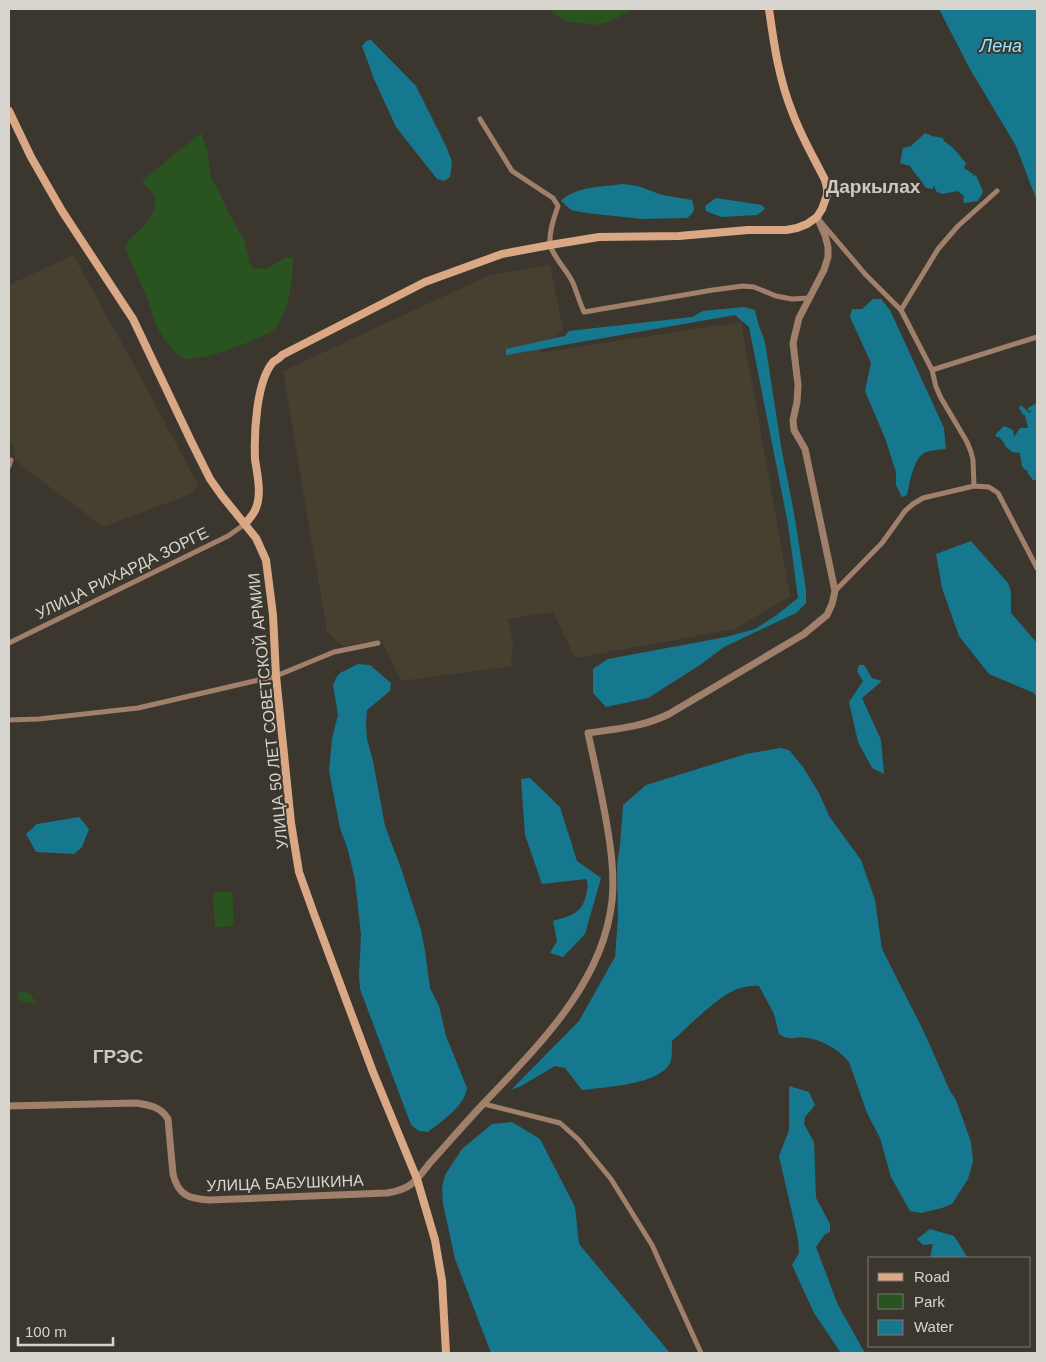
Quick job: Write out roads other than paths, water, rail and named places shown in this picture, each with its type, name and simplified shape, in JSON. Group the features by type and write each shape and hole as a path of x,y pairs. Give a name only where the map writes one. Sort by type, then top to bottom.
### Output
{"main road":[{"path":"245,524 253,514 258,500 255,440 258,402 264,380 274,362 282,355 424,282 502,254 609,236 679,236 748,230 786,230 802,226 817,217 822,210 827,195 827,188 825,180 797,125 784,88 776,58 769,9"},
{"name":"УЛИЦА 50 ЛЕТ СОВЕТСКОЙ АРМИИ","path":"9,111 30,156 55,199 133,319 210,479 256,538 266,560 273,615 276,676 291,823 299,872 373,1072 417,1179 435,1240 442,1281 446,1353"}],"street":[{"path":"480,120 512,171 552,198 558,206 550,232 551,250 566,269 584,312 743,286 754,287 776,296 792,299 809,298"},
{"path":"900,310 938,249 996,191"},
{"path":"417,1179 556,1024 571,1004 585,980 603,943 612,901 612,857 588,732 637,726 656,721 804,634 826,615 832,604 835,591 805,449 794,430 793,420 798,385 793,343 799,318 824,270 828,257 826,235 817,217"},
{"path":"817,217 865,274 900,310 932,370 938,392 967,442 973,460 974,486"},
{"path":"932,370 1037,337"},
{"path":"9,466 11,460"},
{"path":"835,591 882,543 905,511 913,504 923,498 974,486 989,487 998,493 1037,568"},
{"name":"УЛИЦА РИХАРДА ЗОРГЕ","path":"9,642 228,536 245,524"},
{"path":"9,720 39,719 138,708 276,676 334,652 378,643"},
{"name":"УЛИЦА БАБУШКИНА","path":"9,1106 136,1103 148,1104 160,1109 168,1119 175,1182 180,1191 197,1199 387,1193 404,1189 417,1179"},
{"path":"484,1104 560,1123 579,1140 611,1180 652,1246 700,1353"}],"water":[{"name":"Лена","path":"939,9 1037,9 1037,201 1016,146 970,69"},
{"path":"371,40 416,86 452,162 450,177 444,181 437,179 396,127 374,79 362,46 366,41"},
{"path":"925,133 943,138 966,163 964,168 973,176 976,175 983,192 978,201 964,203 963,198 965,197 958,191 942,194 937,192 933,185 933,189 926,188 910,166 900,163 903,148 911,146"},
{"path":"623,184 638,186 662,195 692,200 693,212 687,218 643,219 571,210 561,201 574,192"},
{"path":"716,198 762,205 765,209 757,215 721,217 706,211 705,206"},
{"path":"873,299 881,299 890,310 944,428 946,449 928,451 918,459 907,495 902,497 896,485 896,472 885,438 865,391 871,363 850,317 852,309 862,309"},
{"path":"744,307 755,310 765,342 781,446 794,513 806,590 806,603 796,613 724,647 700,665 648,698 606,707 593,693 593,669 608,659 726,637 755,629 798,598 788,524 749,327 735,315 506,355 506,349 565,336 569,331 692,317 703,311"},
{"path":"1037,401 1037,480 1033,480 1027,472 1028,470 1025,470 1022,466 1020,453 1012,452 999,437 996,437 996,434 1004,426 1013,430 1014,437 1020,428 1028,428 1025,415 1023,415 1019,408 1021,405 1029,413 1032,410 1028,411 1028,408"},
{"path":"971,541 1008,583 1011,592 1011,613 1037,643 1037,697 1034,693 989,674 959,636 942,588 936,554"},
{"path":"358,664 370,665 391,683 390,691 367,710 367,739 385,826 421,930 430,988 439,1006 446,1036 467,1088 457,1108 428,1132 419,1131 411,1125 360,989 361,935 355,880 348,850 340,828 329,771 332,739 338,715 333,685 340,673"},
{"path":"859,665 864,665 872,678 882,681 862,698 881,740 884,774 872,768 858,742 849,702 863,681 857,671"},
{"path":"780,748 789,750 803,767 820,795 829,816 861,860 875,900 882,949 956,1100 971,1142 973,1161 968,1179 952,1204 942,1208 921,1213 910,1211 891,1177 880,1138 867,1113 849,1062 835,1049 819,1041 790,1038 779,1034 774,1014 759,986 748,986 732,991 714,1003 672,1041 671,1060 666,1068 646,1080 618,1086 582,1090 565,1068 555,1066 511,1090 579,1021 615,957 618,918 617,865 623,805 646,785 746,754"},
{"path":"530,778 560,807 577,861 601,878 585,934 563,957 550,953 557,941 553,921 570,916 582,906 587,883 586,879 542,884 525,835 521,779"},
{"path":"79,817 89,829 82,847 74,854 36,852 26,834 37,824"},
{"path":"789,1086 809,1092 815,1105 805,1117 804,1124 814,1142 816,1198 830,1224 830,1232 825,1234 816,1247 838,1305 865,1353 841,1353 814,1313 792,1265 799,1253 798,1239 779,1156 789,1130"},
{"path":"512,1122 540,1139 575,1207 579,1244 670,1353 491,1353 455,1259 443,1204 442,1188 445,1175 462,1149 492,1124"},
{"path":"930,1229 954,1236 967,1257 930,1257 933,1244 923,1245 917,1239"}],"district":[{"name":"Даркылах","path":"873,186"},
{"name":"ГРЭС","path":"118,1056"}]}
